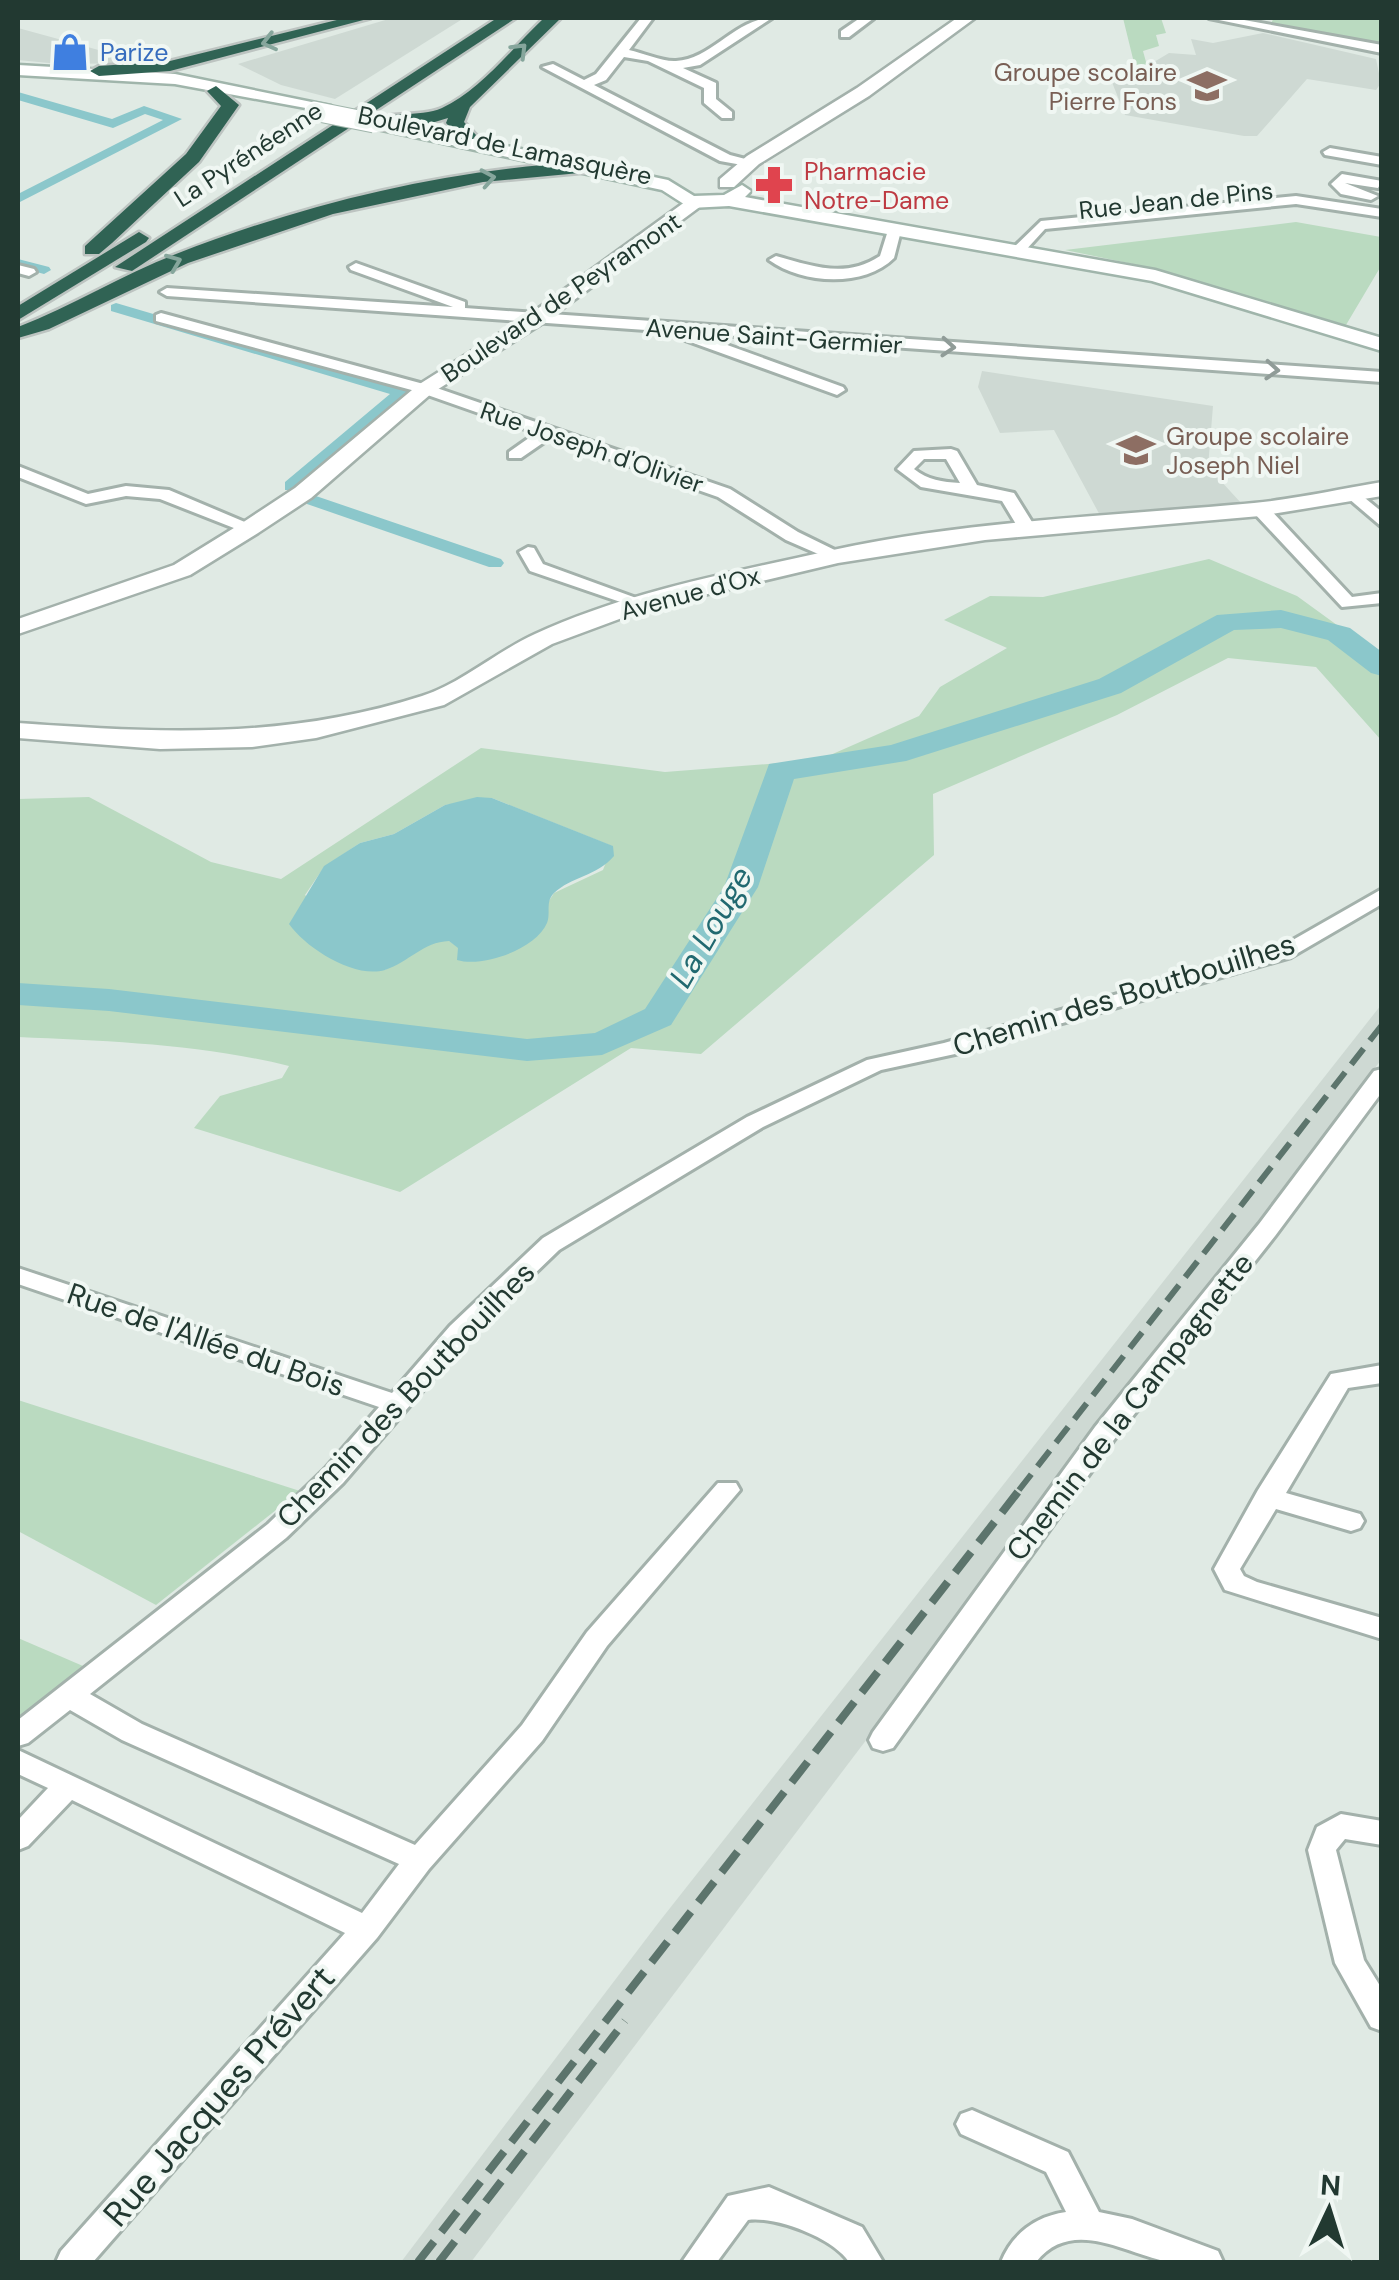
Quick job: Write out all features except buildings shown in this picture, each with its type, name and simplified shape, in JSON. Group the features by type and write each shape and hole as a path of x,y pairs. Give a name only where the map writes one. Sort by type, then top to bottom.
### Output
{"highway":[{"path":"99,71 170,66 363,18"},
{"name":"La Pyrénéenne","path":"19,327 482,18"},
{"name":"La Pyrénéenne","path":"19,327 508,18"},
{"path":"407,124 440,118 462,105 553,18"},
{"path":"18,305 96,247 164,186 222,124 230,105 216,91"},
{"path":"462,105 455,122 467,136"},
{"path":"19,327 181,259 290,222 472,180 583,168"}],"street":[{"path":"584,85 601,77 646,18"},
{"path":"669,66 695,62 766,18"},
{"path":"845,34 868,18"},
{"path":"733,191 748,164 863,92 968,18"},
{"path":"1215,18 1382,50"},
{"path":"619,52 669,66 711,86 708,100 727,115"},
{"path":"548,68 724,158 748,164"},
{"name":"Boulevard de Lamasquère","path":"18,70 99,71 214,84 690,193"},
{"name":"Boulevard de Lamasquère","path":"18,78 124,81 318,108"},
{"name":"Boulevard de Lamasquère","path":"377,121 467,136 690,193"},
{"path":"1330,152 1382,161"},
{"name":"Rue Jean de Pins","path":"1019,249 1041,225 1312,195 1343,188 1378,189"},
{"path":"690,193 733,191 850,219 1154,276 1382,345"},
{"name":"Boulevard de Peyramont","path":"18,627 182,570 250,528 303,493 425,389 536,318 690,193"},
{"name":"Rue Jean de Pins","path":"1312,195 1382,213"},
{"path":"776,260 827,275 852,276 887,258 894,227"},
{"path":"356,266 487,315"},
{"name":"Avenue Saint-Germier","path":"167,292 1382,377"},
{"name":"Rue Joseph d'Olivier","path":"161,318 425,389 724,492 792,536 838,556"},
{"path":"685,329 686,336 837,390"},
{"path":"516,455 548,432"},
{"path":"18,471 86,499 126,492 163,494 250,528"},
{"path":"971,489 1008,497 1028,530"},
{"name":"Avenue d'Ox","path":"18,731 160,741 252,739 316,730 435,700 543,639 641,602 838,556 1028,530 1260,509 1382,489"},
{"path":"1354,494 1382,522"},
{"path":"1260,509 1348,603 1382,598"},
{"path":"528,552 536,567 641,602"},
{"name":"Chemin des Boutbouilhes","path":"18,1735 277,1531 334,1476 459,1332 551,1244 755,1122 874,1065 947,1049 1284,953 1382,896"},
{"name":"Chemin de la Campagnette","path":"882,1740 1104,1434 1256,1244 1382,1076"},
{"name":"Rue de l'Allée du Bois","path":"18,1276 396,1403"},
{"path":"1382,1374 1340,1380 1227,1570 1234,1582 1250,1590 1382,1630"},
{"name":"Rue Jacques Prévert","path":"72,2262 367,1929 419,1860 532,1734 587,1652 727,1490"},
{"path":"1267,1497 1351,1521"},
{"path":"68,1695 132,1732 419,1860"},
{"path":"18,1761 367,1929"},
{"path":"18,1838 68,1787"},
{"path":"1382,1833 1340,1826 1327,1835 1322,1850 1350,1963 1382,2018"},
{"path":"972,2124 1057,2162 1077,2224"},
{"path":"698,2262 739,2207 769,2202 851,2238 867,2262"},
{"path":"1016,2262 1026,2246 1077,2224 1110,2227 1208,2262"}],"shaded area":[{"path":"392,18 464,18 335,99 281,85 238,64"},
{"path":"18,28 146,63 59,64 18,60"},
{"name":"Groupe scolaire Pierre Fons","path":"1263,33 1376,59 1381,83 1376,90 1307,79 1257,136 1244,136 1125,115 1106,67 1131,68 1137,62 1154,62 1169,53 1196,55 1191,39 1213,43"},
{"name":"Groupe scolaire Joseph Niel","path":"982,371 1213,406 1208,467 1242,504 1102,519 1054,430 1000,433 978,387"},
{"path":"1381,1005 1381,1060 471,2262 401,2262 659,1922"}],"green space":[{"path":"1123,18 1161,18 1166,33 1156,35 1159,46 1143,51 1146,62 1160,70 1135,67"},
{"path":"1274,18 1381,18 1381,45 1271,23"},
{"path":"1296,222 1381,237 1381,266 1346,325 1152,268 1065,250"},
{"path":"1209,559 1297,596 1381,657 1381,740 1316,667 1228,658 1117,715 933,794 934,855 701,1054 631,1048 400,1192 194,1128 220,1096 282,1078 289,1066 188,1048 18,1037 18,799 89,797 211,862 281,879 481,748 665,772 819,760 919,716 940,687 1007,648 944,620 990,596 1043,597","holes":["492,798 612,846 603,870 554,893 547,904 459,948 448,940 430,942 385,970 305,895 324,867 360,843 394,834 445,805"]},
{"path":"18,1400 300,1491 156,1605 18,1531"},
{"path":"18,1638 83,1666 18,1718"}],"water":[{"path":"477,797 492,798 613,846 614,856 607,863 554,893 547,923 532,941 494,959 468,962 457,960 458,948 449,941 440,942 394,966 373,972 332,959 307,943 289,924 324,866 360,843 394,834 445,805"}],"waterway":[{"path":"18,96 113,124 144,110 175,119 18,199"},
{"path":"18,263 44,270"},
{"path":"116,308 401,392 291,486"},
{"path":"313,500 495,563"},
{"name":"La Louge","path":"18,994 109,1000 527,1050 602,1044 658,1017 741,887 780,771 895,754 1110,686 1228,621 1281,619 1339,634 1382,667"}],"railway":[{"path":"1019,1490 1382,1025"},
{"path":"418,2262 1021,1488"},
{"path":"439,2262 625,2021"}],"place":[{"name":"Parize","path":"70,52"},
{"name":"Groupe scolaire Pierre Fons","path":"1207,86"},
{"name":"Pharmacie Notre-Dame","path":"774,185"},
{"name":"Groupe scolaire Joseph Niel","path":"1136,450"}]}
